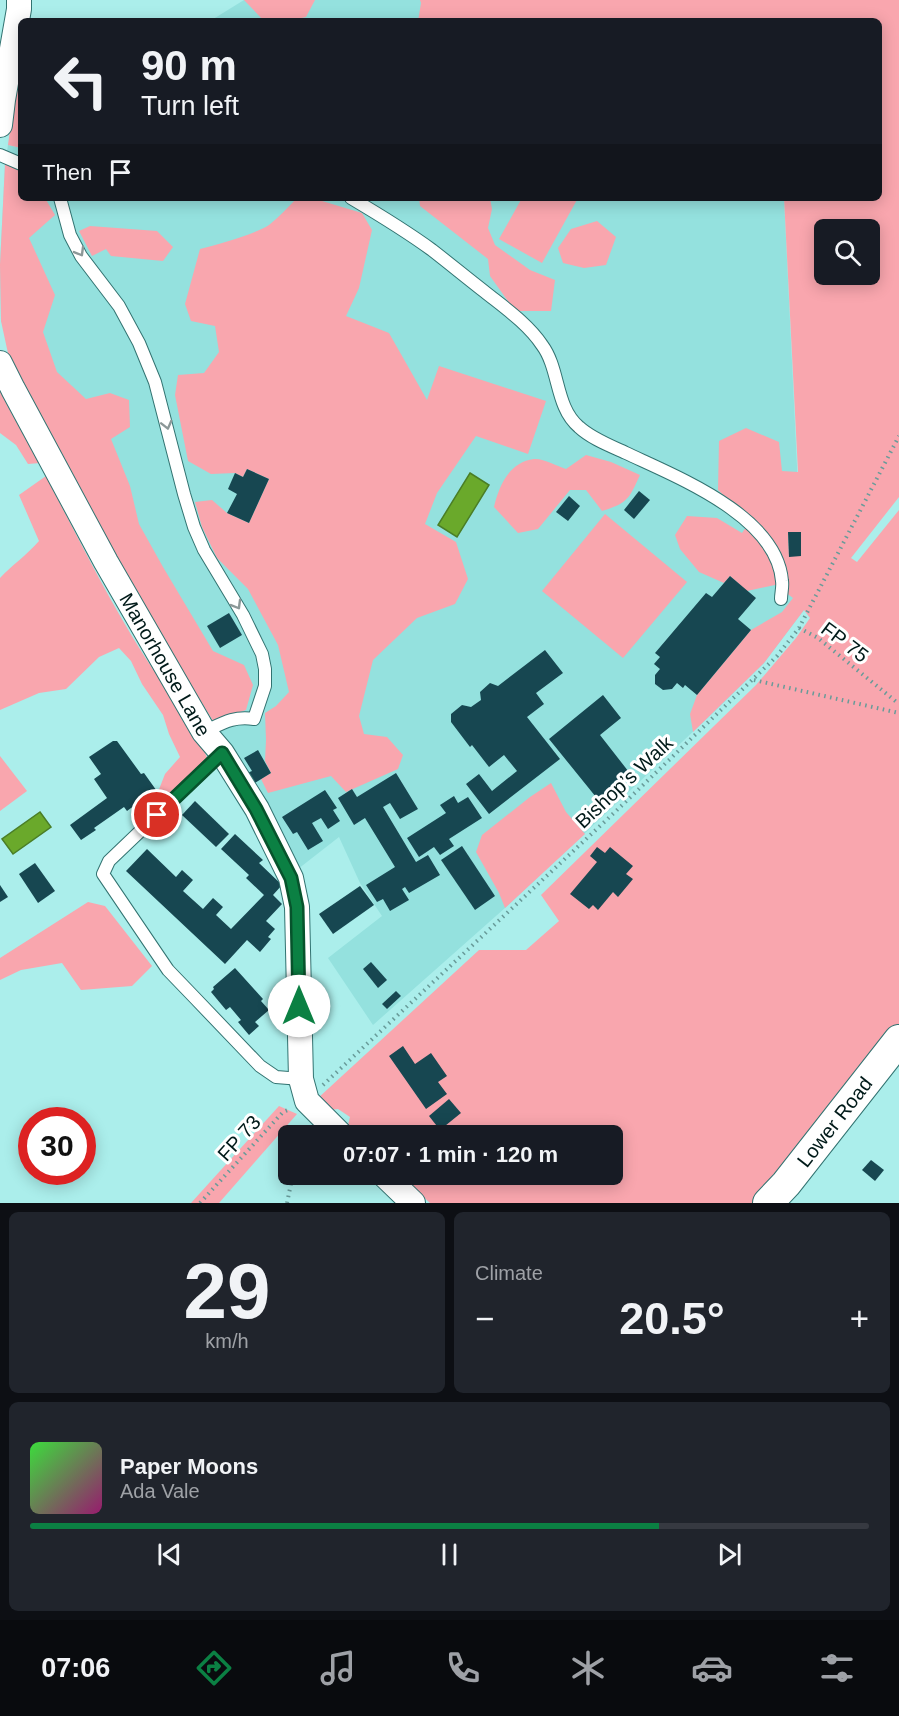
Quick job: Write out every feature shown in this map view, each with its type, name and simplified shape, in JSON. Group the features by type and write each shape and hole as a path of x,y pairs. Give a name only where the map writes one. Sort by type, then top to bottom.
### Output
{"street":[{"path":"0,125 19,0"},
{"name":"Manorhouse Lane","path":"0,363 106,562 204,732 222,753 256,809 291,878 297,907 304,1090"},
{"name":"Lower Road","path":"768,1203 794,1174 899,1040"},
{"path":"304,1090 333,1125"},
{"path":"394,1185 413,1203"}],"lane":[{"path":"0,155 18,163"},
{"path":"65,201 70,235 81,256 119,306 139,343 158,392 194,527 204,550 243,615 262,654 266,669 265,686 254,719 244,717 231,719 204,732"},
{"path":"356,201 431,249 507,309 534,335 547,352 564,406 571,419 580,428 604,443 702,489 733,509 758,531 770,547 778,564 782,581 781,599"},
{"path":"222,753 109,861 103,874 168,970 260,1066 276,1077 304,1090"}],"path":[{"name":"Bishop’s Walk","path":"304,1090 754,680 777,656 799,628 899,436"},
{"name":"FP 75","path":"799,628 818,638 899,704"},
{"path":"754,680 899,713"},
{"name":"FP 73","path":"200,1203 304,1090"},
{"path":"287,1203 291,1185"}],"shaded area":[{"path":"244,0 549,0 573,18 215,18"},
{"path":"244,0 315,0 306,17 261,18"},
{"path":"420,0 899,0 899,497 851,558 857,562 899,510 899,1030 756,1203 430,1203 411,1185 623,1185 623,1125 348,1125 350,1117 338,1109 329,1110 317,1099 479,950 526,950 559,921 541,895 756,685 810,618 804,610 764,663 693,732 690,714 697,695 751,630 782,612 793,598 775,585 747,591 730,576 724,583 699,572 680,549 675,535 687,516 717,518 742,533 750,521 718,490 719,441 746,428 779,442 782,471 798,472 784,201 882,201 882,18 418,18","holes":["788,532 801,532 801,556 789,556"]},
{"path":"18,70 18,147 8,145"},
{"path":"8,145 18,147 18,201 784,201 804,610 764,663 715,711 505,908 373,1025 328,958 382,916 360,883 339,837 298,869 232,750 126,580 1,321 0,265"},
{"path":"5,164 18,170 18,201 47,201 55,215 29,238 55,295 43,332 57,372 86,399 110,393 129,400 130,427 111,439 130,486 139,524 213,651 244,665 253,685 246,710 213,721 126,580 9,358 1,321 0,265"},
{"path":"294,201 322,201 362,213 372,230 359,288 346,316 389,333 427,400 439,366 546,401 528,454 476,436 437,493 425,524 456,542 468,579 455,604 417,618 373,660 359,716 364,734 387,737 403,755 398,769 346,792 331,776 268,793 261,779 271,773 265,761 265,713 276,706 289,692 278,645 248,589 217,558 202,527 195,502 212,500 227,513 249,523 269,479 247,469 243,477 235,473 211,474 188,461 175,395 178,375 204,373 219,352 215,326 191,321 185,304 200,249 236,239 273,222"},
{"path":"419,201 491,201 492,209 488,228 495,245 530,270 555,280 551,311 515,311 490,276 488,259 420,206"},
{"path":"520,201 576,201 542,263 499,239"},
{"path":"597,221 616,237 606,265 584,268 563,263 558,248 571,229"},
{"path":"90,226 157,231 173,247 163,261 111,256 106,249 92,256 79,231"},
{"path":"0,389 40,463 28,464 16,445 0,433"},
{"path":"586,455 611,462 640,475 627,499 602,511 586,490 570,490 538,529 518,533 494,507 506,476 525,461 538,459 566,469"},
{"path":"470,473 489,485 457,537 438,525"},
{"path":"46,476 117,611 195,732 208,760 164,801 158,792 165,774 180,757 163,715 142,684 131,661 119,648 99,657 66,689 39,693 0,710 0,578 39,541 19,495"},
{"path":"605,514 687,582 623,658 542,591"},
{"path":"0,756 27,791 0,811"},
{"path":"551,783 566,812 585,834 505,908 476,852 482,835"},
{"path":"40,812 51,827 13,854 2,839"},
{"path":"88,902 105,906 152,966 132,986 81,990 62,963 21,970 0,980 0,958"},
{"path":"279,1106 297,1114 287,1125 278,1125 278,1136 219,1203 191,1203"}],"building":[{"path":"247,469 269,479 249,523 227,513 237,494 228,489 235,473 243,477"},
{"path":"639,491 650,500 634,519 624,510"},
{"path":"569,496 580,506 568,521 556,512"},
{"path":"788,532 801,532 801,556 789,557"},
{"path":"730,576 756,598 738,619 751,630 697,695 685,685 683,688 677,683 672,689 663,690 655,684 655,675 660,669 654,664 660,657 655,653 706,593 712,597"},
{"path":"229,613 242,635 220,648 207,626"},
{"path":"545,650 563,673 536,693 544,704 527,717 560,759 489,814 466,784 479,774 492,791 517,771 504,755 489,767 451,722 451,714 462,705 471,707 481,700 480,692 490,683 498,686"},
{"path":"603,695 621,718 600,735 632,776 600,802 549,739"},
{"path":"113,741 117,741 164,801 155,808 147,796 127,811 124,807 81,840 70,825 107,798 94,779 101,774 89,757"},
{"path":"258,750 271,773 253,784 247,773 252,771 244,758"},
{"path":"396,773 418,809 400,819 390,803 383,807 416,862 428,855 440,875 409,893 405,887 402,889 409,900 390,911 383,899 377,902 366,885 395,867 365,818 354,825 338,798 352,789 357,797"},
{"path":"325,790 337,808 333,810 340,821 328,829 321,818 312,823 323,841 308,850 297,832 293,834 282,817"},
{"path":"454,796 458,803 468,797 482,818 449,839 454,846 440,855 434,847 419,857 407,838 446,813 440,805"},
{"path":"195,801 229,834 216,847 182,815"},
{"path":"235,834 263,860 259,863 282,885 273,895 282,904 266,921 275,929 268,937 271,939 260,952 247,940 225,964 126,871 147,849 176,877 182,870 193,880 183,891 203,909 213,898 223,907 216,915 231,929 264,895 246,878 249,875 221,849"},
{"path":"462,846 495,896 475,910 441,860"},
{"path":"597,847 605,853 610,847 633,866 626,874 633,879 618,897 613,892 598,910 593,905 589,909 570,894 597,862 590,856"},
{"path":"35,863 55,891 38,903 19,874"},
{"path":"0,885 8,897 0,902"},
{"path":"360,886 374,905 333,934 319,914"},
{"path":"371,962 387,980 378,988 363,969"},
{"path":"235,968 263,999 261,1001 269,1010 255,1022 259,1026 249,1035 238,1022 241,1020 230,1007 226,1010 211,992 213,987"},
{"path":"396,991 401,996 387,1009 382,1004"},
{"path":"403,1046 415,1064 431,1053 447,1076 438,1082 447,1094 426,1109 389,1056"},
{"path":"449,1099 461,1113 446,1125 436,1125 429,1116"},
{"path":"871,1160 884,1170 875,1181 862,1170"}],"route":[{"path":"157,815 222,753 256,809 291,878 297,907 299,1006"}]}
